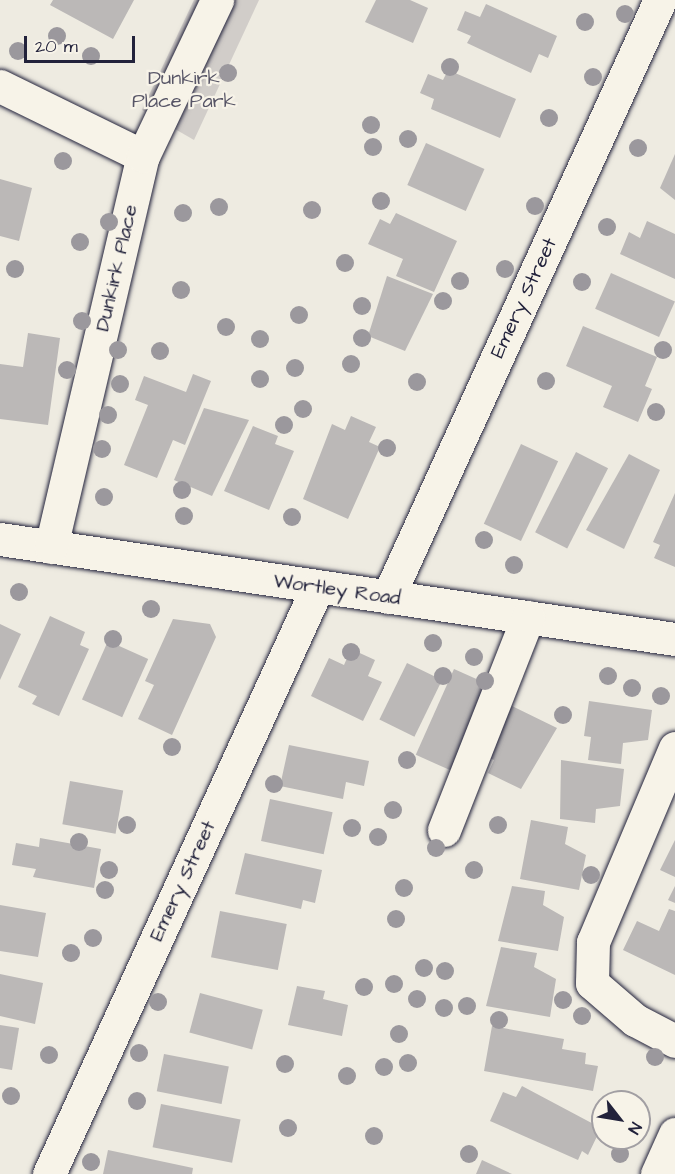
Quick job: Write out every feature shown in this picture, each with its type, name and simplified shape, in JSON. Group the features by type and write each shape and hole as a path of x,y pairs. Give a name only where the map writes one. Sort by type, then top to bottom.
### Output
{"street":[{"name":"Dunkirk Place","path":"51,547 143,156 217,0"},
{"name":"Emery Street","path":"388,597 660,0"},
{"path":"0,86 143,156"},
{"name":"Wortley Road","path":"0,539 317,588 675,639"},
{"name":"Emery Street","path":"49,1174 317,588"},
{"path":"444,830 528,617"},
{"path":"675,748 593,942 592,983 635,1020 675,1041"},
{"path":"657,1174 675,1134"}],"green space":[{"name":"Dunkirk Place Park","path":"194,0 259,0 194,140 142,110"}],"building":[{"path":"53,0 134,0 113,39 50,5"},
{"path":"376,0 410,0 428,8 413,43 365,22"},
{"path":"486,4 557,36 548,58 539,54 531,73 467,43 471,36 457,30 465,11 480,17"},
{"path":"448,70 516,99 500,138 431,109 434,99 420,93 428,74 443,80"},
{"path":"426,143 484,169 466,211 407,185"},
{"path":"675,154 675,200 660,188"},
{"path":"0,179 32,188 19,241 0,236"},
{"path":"396,213 457,241 434,292 396,276 403,259 368,244 380,219 390,224"},
{"path":"647,221 675,234 675,279 620,254 629,232 640,238"},
{"path":"611,273 675,301 659,337 595,309"},
{"path":"387,276 433,294 405,351 368,336"},
{"path":"583,326 657,357 645,386 652,389 638,422 603,407 612,386 566,366"},
{"path":"28,333 60,338 48,425 0,419 0,364 23,367"},
{"path":"193,374 211,381 185,445 173,440 157,478 124,465 148,405 135,400 144,376 186,392"},
{"path":"204,408 249,420 212,496 174,480"},
{"path":"351,416 376,427 369,442 380,447 348,519 303,499 332,424 345,430"},
{"path":"253,426 278,436 275,444 294,451 269,510 224,491"},
{"path":"521,444 558,461 521,541 484,524"},
{"path":"576,452 608,468 567,549 535,532"},
{"path":"629,454 660,470 624,549 586,530"},
{"path":"675,493 675,567 654,558 660,545 653,542"},
{"path":"50,616 85,632 80,645 89,649 59,716 32,704 37,696 18,687"},
{"path":"173,619 210,624 216,637 172,735 138,719 154,685 145,681"},
{"path":"0,624 21,634 0,680"},
{"path":"108,641 148,659 122,717 82,699"},
{"path":"351,649 375,660 368,676 382,682 363,721 311,696 329,658 344,665"},
{"path":"407,663 442,680 414,737 379,720"},
{"path":"454,669 496,688 458,774 416,755"},
{"path":"589,701 652,710 648,740 623,743 621,764 588,760 591,737 584,736"},
{"path":"512,706 557,728 521,789 488,773 494,760 487,757"},
{"path":"289,745 369,761 364,786 346,782 343,799 280,786"},
{"path":"561,760 624,769 620,806 596,809 595,823 560,819"},
{"path":"70,781 123,790 116,834 62,824"},
{"path":"270,799 333,812 324,854 261,841"},
{"path":"531,820 568,827 565,844 586,855 579,890 520,879"},
{"path":"40,838 101,849 94,888 33,877 36,869 12,865 16,843 39,847"},
{"path":"675,840 675,877 660,870"},
{"path":"245,853 322,870 315,903 303,900 301,909 235,894"},
{"path":"512,886 545,891 543,905 564,917 558,951 498,941"},
{"path":"675,886 675,903 668,900"},
{"path":"0,905 46,913 38,957 0,951"},
{"path":"669,909 675,911 675,975 623,950 637,921 659,931"},
{"path":"220,911 287,924 278,970 211,957"},
{"path":"501,947 537,953 534,967 556,979 550,1017 486,1006"},
{"path":"0,974 43,983 35,1024 0,1016"},
{"path":"297,986 325,991 323,999 348,1005 342,1036 288,1025"},
{"path":"200,993 263,1010 252,1049 189,1033"},
{"path":"0,1025 19,1028 12,1070 0,1068"},
{"path":"492,1026 564,1039 562,1049 586,1053 585,1064 598,1066 593,1090 591,1091 484,1071"},
{"path":"164,1054 229,1067 222,1104 157,1091"},
{"path":"522,1086 591,1123 591,1149 588,1155 582,1151 578,1160 490,1121 503,1092 516,1097"},
{"path":"161,1104 241,1119 232,1163 153,1147"},
{"path":"108,1150 193,1168 192,1174 103,1174"},
{"path":"482,1160 512,1174 476,1174"}]}
